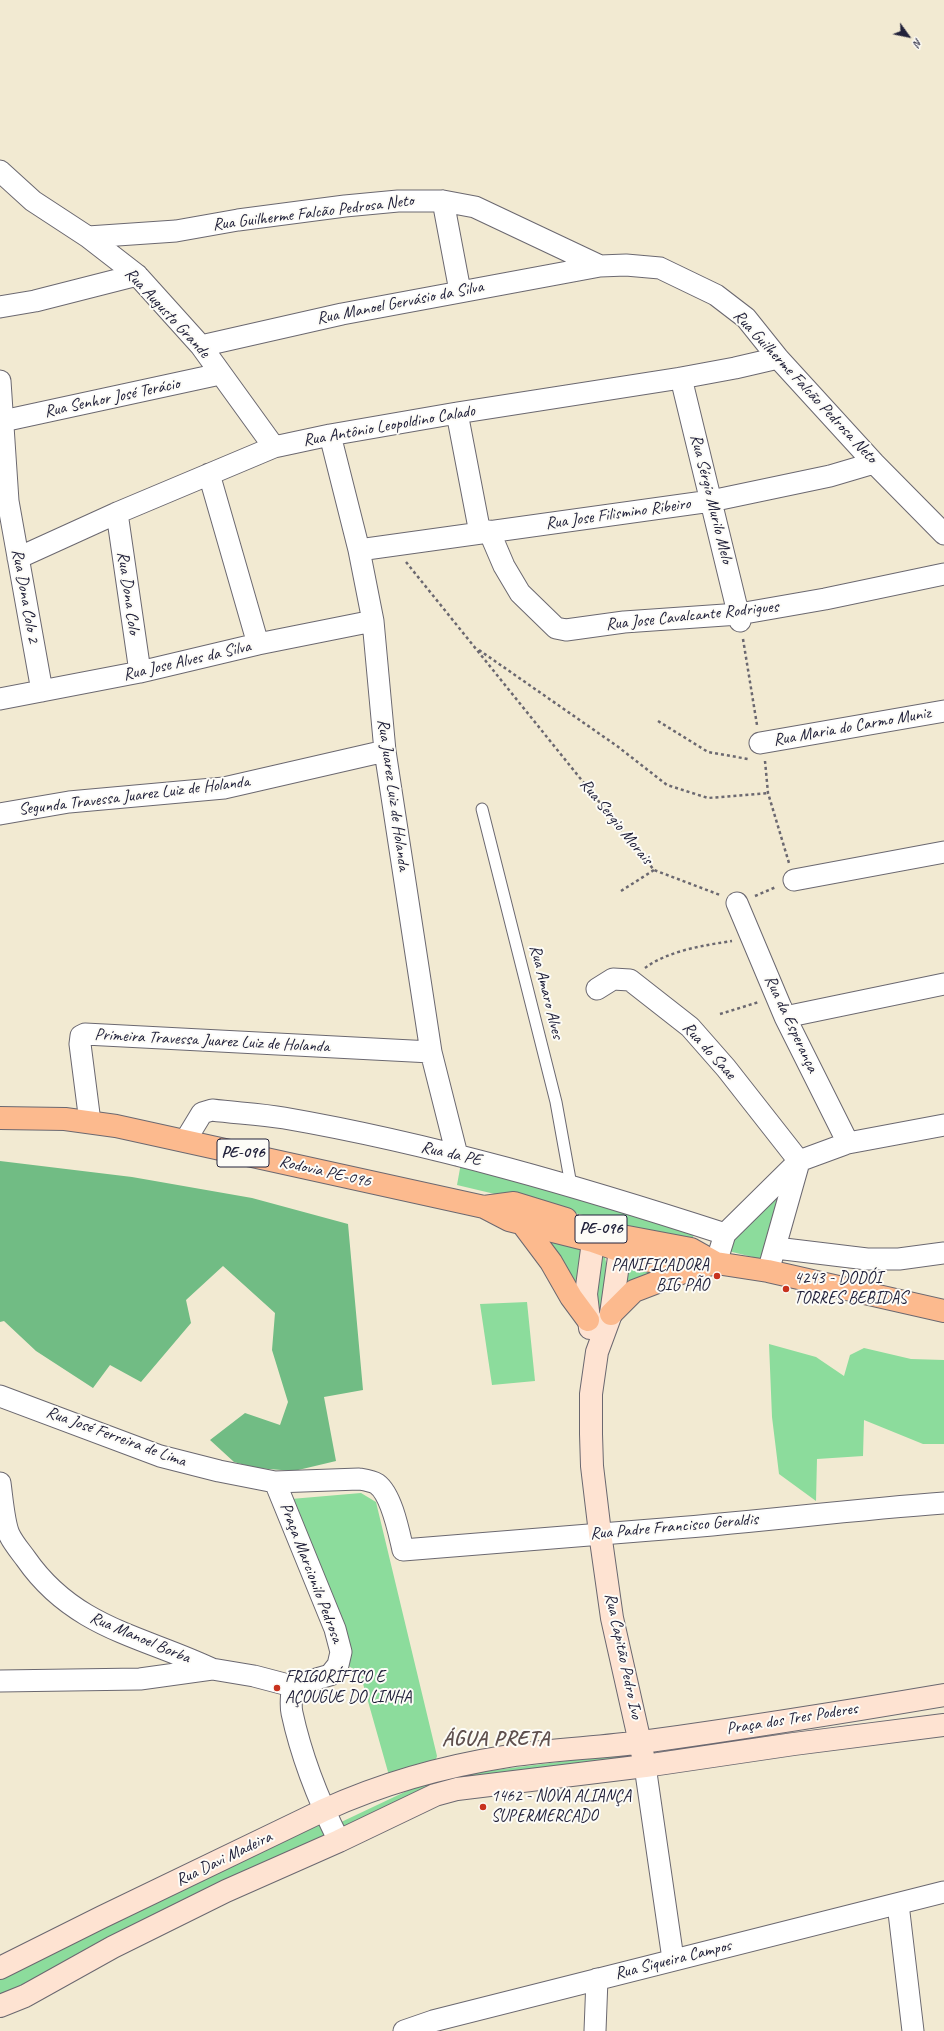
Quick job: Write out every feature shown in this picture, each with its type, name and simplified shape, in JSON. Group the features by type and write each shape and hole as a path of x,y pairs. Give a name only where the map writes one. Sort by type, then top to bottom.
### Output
{"main road":[{"name":"Rodovia PE-096","path":"0,1118 65,1119 116,1126 484,1207"},
{"name":"PE-096","path":"484,1207 514,1203 621,1243 650,1261 695,1268 716,1263"},
{"name":"PE-096","path":"484,1207 509,1220 594,1234"},
{"path":"521,1222 551,1262 571,1297 588,1320"},
{"name":"Rua Capitão Pedro Ivo","path":"594,1234 586,1289 588,1320 597,1352"},
{"name":"PE-096","path":"621,1243 691,1249 716,1263 768,1271 944,1311"},
{"name":"Rua Capitão Pedro Ivo","path":"621,1243 611,1314 597,1352 591,1394 592,1466 612,1618 641,1742 645,1766"},
{"path":"611,1314 634,1291 695,1268"},
{"name":"Praça dos Tres Poderes","path":"454,1766 510,1756 641,1742 944,1695"},
{"name":"Praça dos Tres Poderes","path":"339,1841 435,1795 457,1789 645,1766 794,1744 944,1725"},
{"name":"Rua Davi Madeira","path":"0,1968 324,1810 395,1781 454,1766"},
{"name":"Rua Davi Madeira","path":"0,2006 25,1996 113,1947 226,1891 339,1841"}],"street":[{"name":"Rua Augusto Grande","path":"0,171 33,201 88,237 136,275 202,346 220,374 274,447"},
{"name":"Rua Guilherme Falcão Pedrosa Neto","path":"88,237 176,230 345,206 398,201 443,201 475,206 600,266 626,265 660,268 716,295 746,318 778,358 874,463 944,534"},
{"path":"443,201 460,291"},
{"name":"Rua Manoel Gervásio da Silva","path":"202,346 342,314 600,266"},
{"path":"0,307 35,301 136,275"},
{"name":"Rua Antônio Leopoldino Calado","path":"18,558 117,513 274,447 330,435 457,413 681,378 778,358"},
{"name":"Rua Senhor José Terácio","path":"3,421 220,374"},
{"name":"Rua Sérgio Murilo Melo","path":"681,378 740,617"},
{"name":"Rua Dona Colo 2","path":"0,381 8,501 42,691"},
{"name":"Rua Jose Cavalcante Rodrigues","path":"457,413 485,532 520,593 556,628 566,630 624,622 740,617 944,574"},
{"name":"Rua Juarez Luiz de Holanda","path":"330,435 359,550 373,621 385,752 431,1052 457,1155"},
{"name":"Rua Jose Filismino Ribeiro","path":"359,550 712,501 830,476 874,463"},
{"path":"209,474 258,644"},
{"name":"Rua Dona Colo","path":"117,513 140,672"},
{"name":"Rua Jose Alves da Silva","path":"0,699 140,672 258,644 373,621"},
{"name":"Rua Maria do Carmo Muniz","path":"760,757 944,711"},
{"name":"Segunda Travessa Juarez Luiz de Holanda","path":"0,814 69,802 224,788 385,752"},
{"path":"794,880 858,866 944,852"},
{"name":"Rua da Esperança","path":"737,903 785,1017 848,1143"},
{"path":"596,989 613,979 630,980"},
{"name":"Rua do Saae","path":"630,980 690,1026 731,1074 799,1161"},
{"path":"785,1017 944,984"},
{"name":"Primeira Travessa Juarez Luiz de Holanda","path":"90,1122 80,1044 81,1036 85,1034 431,1052"},
{"name":"Rua da PE","path":"185,1141 202,1113 212,1110 283,1118 457,1155 571,1185 725,1234"},
{"path":"716,1263 725,1234 799,1161 848,1143 944,1125"},
{"path":"768,1271 776,1248 799,1161"},
{"path":"776,1248 867,1259 899,1259 944,1253"},
{"name":"Rua José Ferreira de Lima","path":"0,1396 160,1456 219,1471 275,1482 359,1479 370,1481 378,1485 394,1514 403,1550"},
{"name":"Praça Marcionilo Pedrosa","path":"275,1482 335,1629 341,1652 338,1665 330,1675 292,1686"},
{"name":"Rua Manoel Borba","path":"0,1483 4,1534 50,1588 73,1608 105,1626 181,1655 212,1669"},
{"name":"Rua Padre Francisco Geraldis","path":"403,1550 651,1530 863,1509 944,1504"},
{"path":"0,1681 140,1679 212,1669 254,1676 292,1686 292,1713 324,1810 339,1841"},
{"name":"Rua Capitão Pedro Ivo","path":"645,1766 673,1959"},
{"name":"Rua Siqueira Campos","path":"404,2031 433,2020 944,1892"},
{"path":"898,1904 913,2031"},
{"path":"595,2031 597,1979"}],"lane":[{"name":"Rua Amaro Alves","path":"482,809 556,1102 571,1185"}],"path":[{"name":"Rua Sergio Morais","path":"380,547 405,561 654,870 718,894 737,903"},
{"path":"476,648 617,746 667,786 708,798 768,793"},
{"path":"658,721 708,752 760,757"},
{"path":"622,891 654,870"},
{"path":"737,903 794,880"},
{"path":"630,980 654,961 702,946 752,938"},
{"path":"720,1014 776,996"}],"green space":[{"path":"0,1161 132,1177 252,1198 348,1224 363,1390 324,1397 336,1461 294,1471 256,1468 234,1462 210,1440 245,1413 280,1425 288,1402 272,1350 275,1313 223,1266 186,1300 191,1323 141,1382 110,1365 93,1388 36,1351 4,1321 0,1322"},
{"path":"461,1163 696,1227 692,1241 457,1185"},
{"path":"783,1191 765,1260 724,1250 730,1235"},
{"path":"532,1229 595,1245 575,1295"},
{"path":"604,1253 608,1271 600,1313 585,1310 590,1272"},
{"path":"625,1261 675,1270 623,1290"},
{"path":"527,1302 535,1381 492,1385 480,1304"},
{"path":"769,1344 816,1357 844,1376 850,1355 864,1348 911,1359 944,1360 944,1444 923,1444 864,1420 863,1456 817,1459 816,1501 779,1474 772,1417"},
{"path":"361,1493 376,1502 437,1756 432,1772 390,1779 360,1673 347,1665 291,1499"},
{"path":"637,1752 643,1773 465,1790 341,1831 337,1824 411,1789 448,1776"},
{"path":"322,1816 331,1838 0,2003 0,1972"}],"place":[{"name":"PANIFICADORA BIG PÃO","path":"717,1276"},
{"name":"4243 - DODÓI TORRES BEBIDAS","path":"786,1289"},
{"name":"FRIGORÍFICO E AÇOUGUE DO LINHA","path":"277,1688"},
{"name":"1462 - NOVA ALIANÇA SUPERMERCADO","path":"483,1807"}],"district":[{"name":"ÁGUA PRETA","path":"496,1739"}]}
